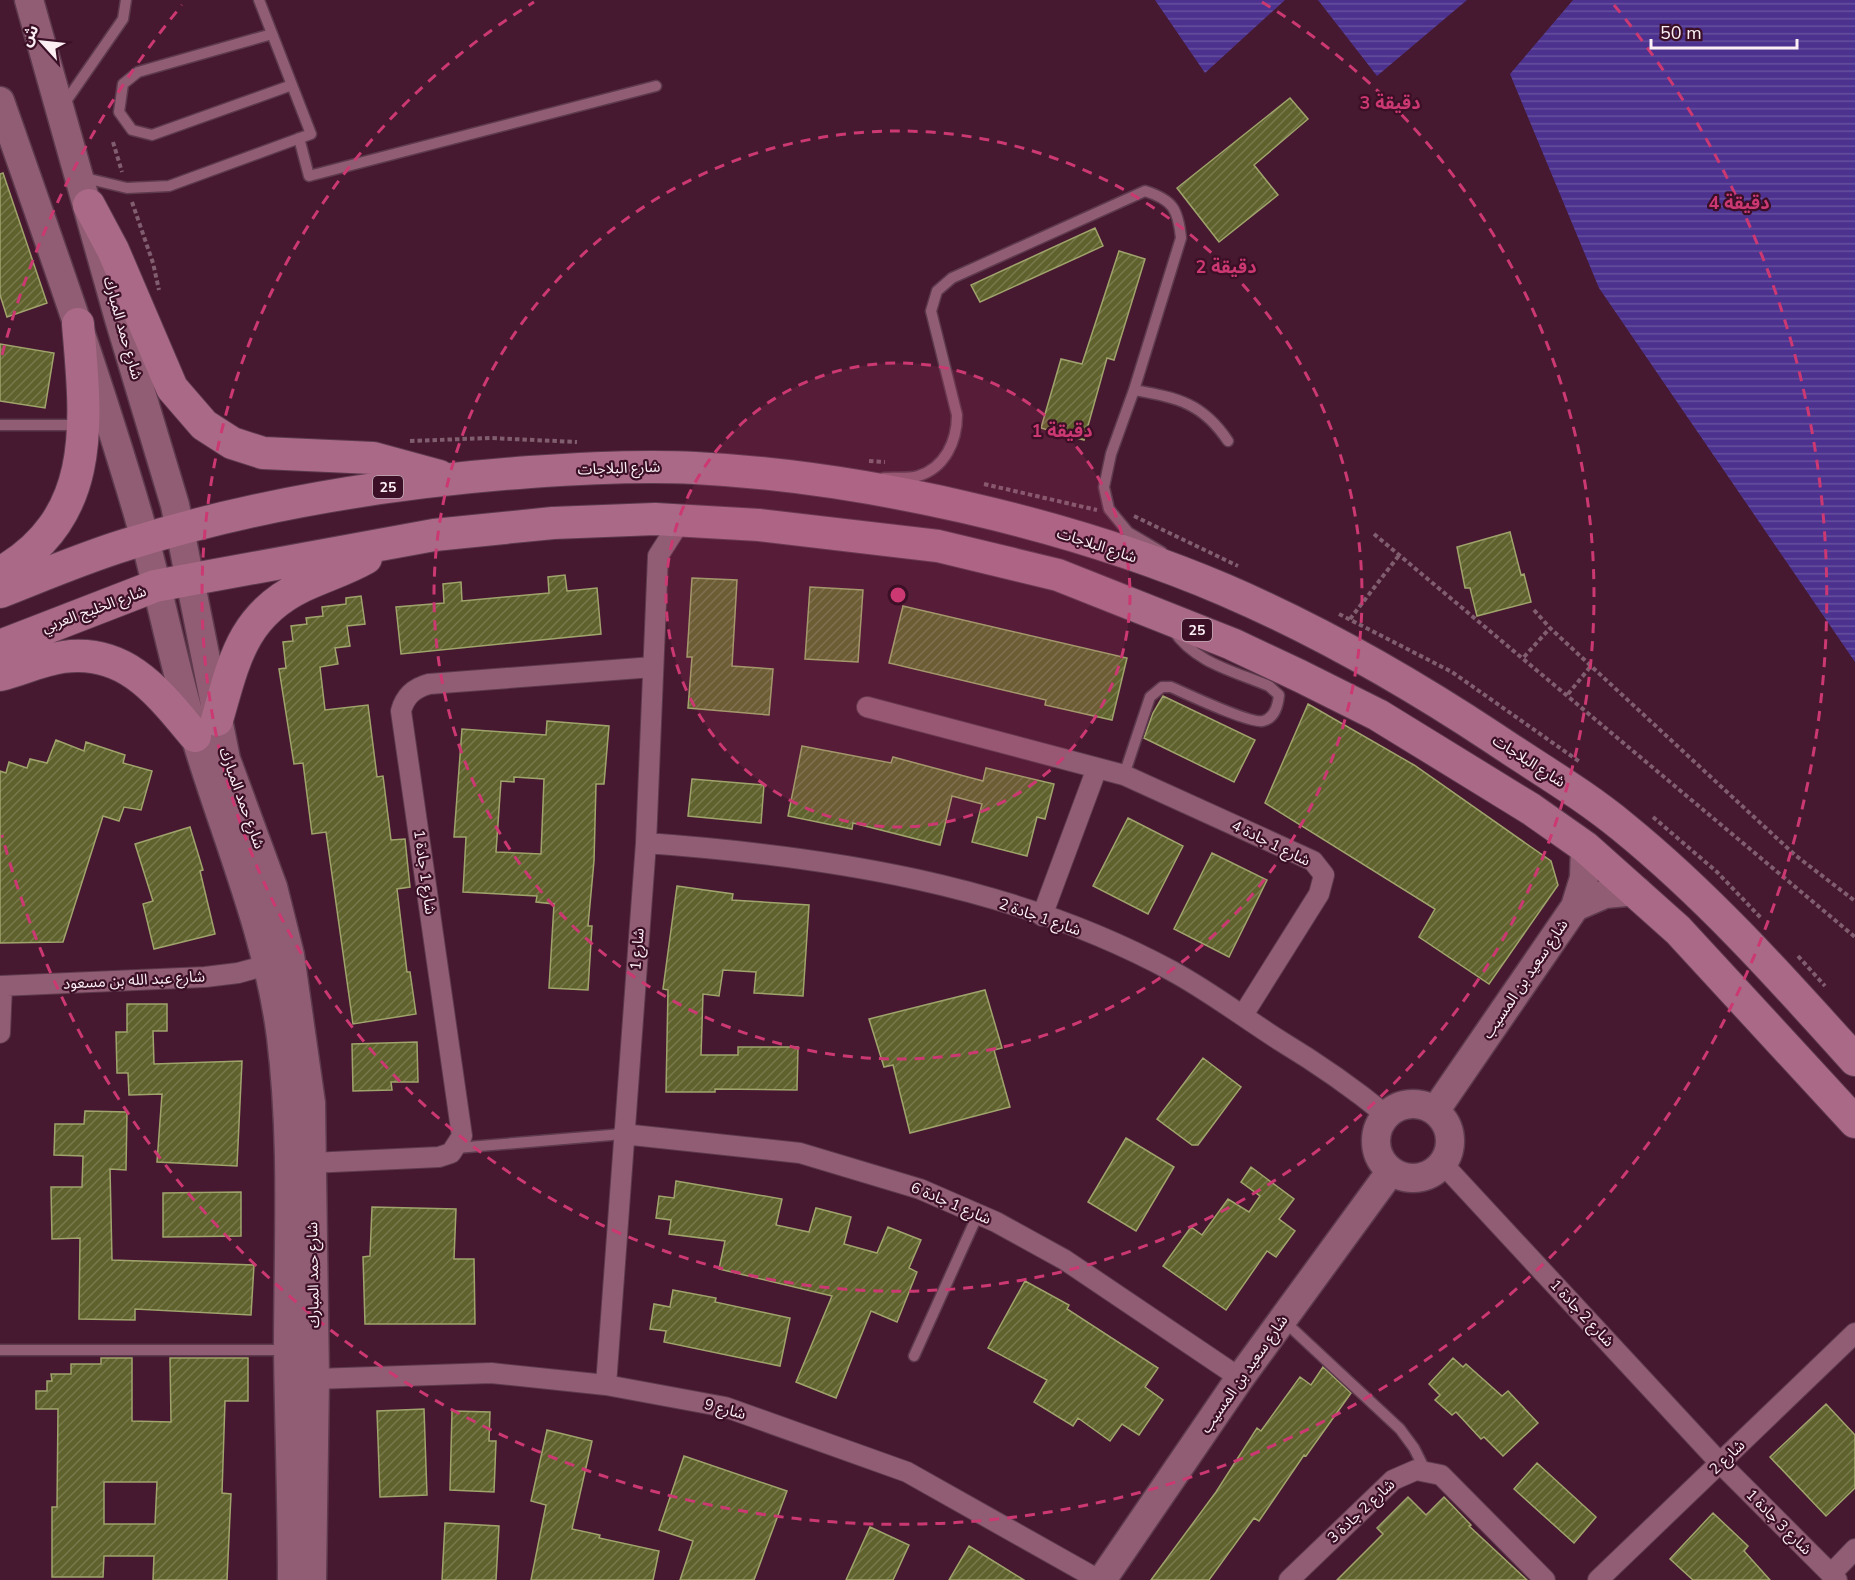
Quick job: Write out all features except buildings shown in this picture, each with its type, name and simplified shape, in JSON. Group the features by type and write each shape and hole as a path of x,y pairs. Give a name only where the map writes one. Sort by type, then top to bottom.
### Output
{"main road":[{"path":"85,191 117,257 164,374 181,402 204,425 232,443 263,453 373,458 422,469 445,478"},
{"path":"0,573 29,552 50,528 67,502 81,464 85,425 78,324"},
{"name":"شارع البلاجات","path":"181,528 304,500 445,478 644,466 736,470 943,503 1030,524 1096,544 1227,591 1407,681 1598,808 1661,860 1712,908 1855,1060"},
{"name":"25","path":"194,589 434,535 553,523 681,520 759,525 938,546 1058,575 1232,644 1378,715 1520,802 1585,848 1638,891 1678,930 1855,1122"},
{"name":"25","path":"0,592 133,542 181,528"},
{"path":"133,542 133,559 150,596"},
{"path":"0,675 62,657 107,660 122,665 147,681 206,728 234,659 249,630 261,616 289,593 350,568 383,545"},
{"name":"شارع الخليج العربي","path":"0,646 150,596 194,589"}],"street":[{"name":"شارع حمد المبارك","path":"29,0 181,528 194,589 206,728 233,852 267,964 280,1034 287,1100 290,1219 288,1350 292,1580"},
{"path":"0,101 78,324 133,542"},
{"path":"78,324 86,328 104,328 119,319"},
{"name":"شارع 1","path":"606,1385 646,843 658,556 681,520"},
{"name":"شارع حمد المبارك","path":"150,596 206,728 235,786 273,887 290,955 307,1061 312,1163 315,1379 312,1580"},
{"name":"شارع 1 جادة 1","path":"456,1148 462,1128 401,711 403,703 414,690 429,684 652,667"},
{"name":"شارع 1 جادة 4","path":"867,707 1124,775 1313,861 1324,875 1319,894 1243,1015"},
{"path":"1042,916 1097,768"},
{"name":"شارع 1 جادة 2","path":"646,843 738,850 875,871 965,892 1042,916 1172,971 1340,1078 1386,1115"},
{"name":"شارع سعيد بن المسيب","path":"1435,1111 1575,907 1584,878 1585,848"},
{"name":"شارع سعيد بن المسيب","path":"1575,907 1605,894 1638,891"},
{"name":"شارع عبد الله بن مسعود","path":"1,986 205,978 238,973 267,964"},
{"path":"0,1033 1,986"},
{"path":"1415,1104 1435,1111 1442,1118 1449,1135 1447,1155 1442,1163 1427,1175 1418,1177 1409,1178 1391,1171 1378,1154 1376,1144 1377,1134 1386,1115 1395,1109 1415,1104"},
{"name":"شارع 1 جادة 6","path":"623,1134 800,1153 880,1175 978,1214 1065,1260 1240,1378"},
{"path":"312,1163 439,1157 456,1148"},
{"name":"شارع 2 جادة 1","path":"1442,1163 1721,1464"},
{"name":"شارع سعيد بن المسيب","path":"1100,1580 1240,1378 1391,1171"},
{"name":"شارع 2","path":"1598,1580 1855,1334"},
{"name":"شارع 9","path":"315,1379 491,1373 606,1385 725,1407 907,1472 1100,1580"},
{"name":"شارع 3 جادة 1","path":"1721,1464 1834,1577"},
{"path":"1425,1470 1448,1480 1545,1580"},
{"name":"شارع 2 جادة 3","path":"1289,1580 1393,1480 1408,1472 1425,1470"},
{"path":"1834,1577 1855,1549"}],"lane":[{"path":"60,110 123,18 126,0"},
{"path":"85,191 169,186 311,134 259,0"},
{"path":"272,34 138,72 123,84 119,112 132,130 152,135 292,85"},
{"path":"299,138 309,176 656,86"},
{"path":"826,483 918,476 939,464 950,450 957,433 957,415 931,311 938,291 952,278 1145,191 1166,198 1179,216 1181,238 1134,390 1111,454 1104,487 1109,509 1128,532 1227,591"},
{"path":"1134,390 1179,398 1191,404 1212,420 1228,441"},
{"path":"0,425 85,425"},
{"path":"1124,775 1150,697 1162,687 1171,687 1246,718 1262,722 1270,718 1278,706 1279,695 1269,686 1198,656 1184,646 1164,617"},
{"path":"456,1148 623,1134"},
{"path":"914,1356 978,1214"},
{"path":"1283,1320 1400,1429 1414,1448 1425,1470"},
{"path":"0,1350 288,1350"}],"path":[{"path":"113,142 153,263 160,295"},
{"path":"408,441 490,438 588,442"},
{"path":"1374,534 1524,657 1855,937"},
{"path":"1350,620 1400,554"},
{"path":"1533,610 1795,855 1855,901"},
{"path":"1524,657 1550,628"},
{"path":"1568,694 1591,666"}],"shaded area":[{"path":"1155,0 1285,0 1205,73"},
{"path":"1318,0 1467,0 1377,76"},
{"path":"1573,0 1855,0 1855,662 1599,288 1510,74"}]}
